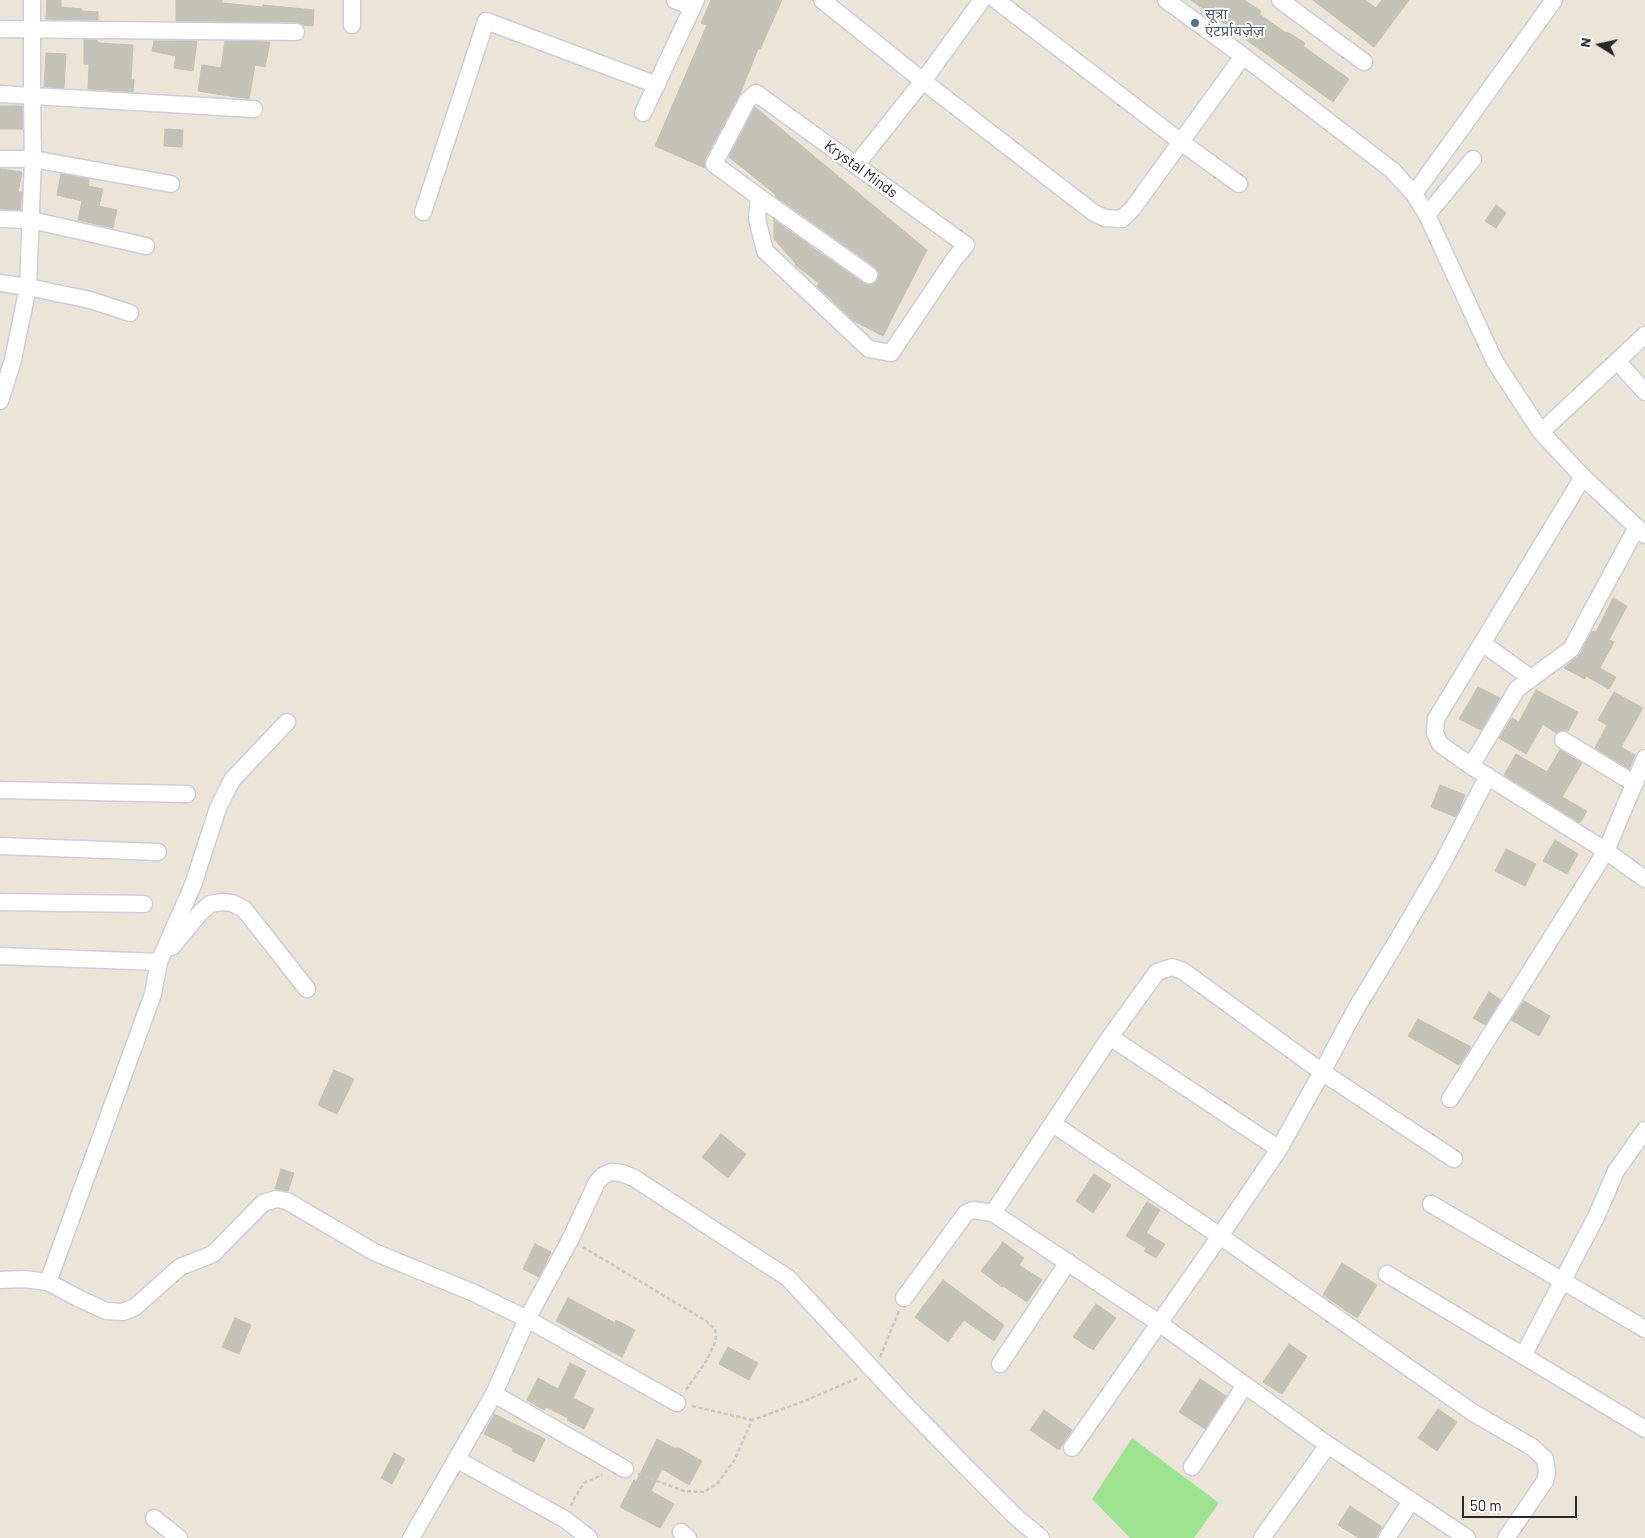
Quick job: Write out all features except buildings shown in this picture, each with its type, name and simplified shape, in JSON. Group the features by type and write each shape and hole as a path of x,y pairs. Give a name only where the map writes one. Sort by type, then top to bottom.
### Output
{"street":[{"path":"0,402 13,360 28,287 33,159 32,0"},
{"path":"352,0 352,25"},
{"path":"643,113 695,4 675,0"},
{"path":"822,0 1094,213 1105,218 1122,219 1133,208 1243,56"},
{"path":"856,165 924,81 982,0"},
{"path":"996,0 1181,142 1239,184"},
{"path":"1166,0 1243,56 1392,170 1414,194 1427,215 1495,362 1540,432 1582,477 1641,531 1571,649 1517,688 1471,766"},
{"path":"1280,0 1364,62"},
{"path":"1414,194 1554,0"},
{"path":"423,212 486,21 656,85"},
{"path":"0,29 296,32"},
{"name":"Krystal Minds","path":"756,93 856,165 966,244 891,353 869,349 765,251 757,219 759,197 714,164 747,101 756,93"},
{"path":"0,94 254,109"},
{"path":"0,159 33,159 171,184"},
{"path":"1427,215 1472,159"},
{"path":"759,197 869,275"},
{"path":"0,219 31,220 146,246"},
{"path":"0,283 90,300 130,313"},
{"path":"1540,432 1645,335"},
{"path":"1617,361 1645,392"},
{"path":"1582,477 1436,719 1435,733 1440,744 1471,766 1606,851 1645,878"},
{"path":"1482,642 1531,678"},
{"path":"48,1282 153,994 159,962 193,885 218,808 232,780 287,722"},
{"path":"1563,740 1635,784"},
{"path":"1450,1099 1606,851 1645,758"},
{"path":"1072,1448 1279,1149 1356,1007 1442,864 1488,776"},
{"path":"0,790 187,794"},
{"path":"0,846 158,852"},
{"path":"0,902 144,904"},
{"path":"159,962 210,904 232,903 244,909 307,989"},
{"path":"0,956 159,962"},
{"path":"993,1213 1110,1037 1157,972 1172,967 1193,977 1322,1072 1454,1159"},
{"path":"1110,1037 1279,1149"},
{"path":"1053,1124 1220,1236 1472,1412 1532,1448 1545,1459 1545,1481 1506,1538"},
{"path":"1523,1356 1596,1217 1616,1171 1645,1130"},
{"path":"410,1538 494,1394 527,1319 570,1240 597,1182 604,1175 611,1172 622,1172 788,1278 874,1371 1017,1518 1040,1538"},
{"path":"0,1280 24,1279 48,1282 106,1311 123,1312 135,1306 180,1267 212,1254 263,1203 276,1199 287,1201 374,1252 474,1293 527,1319 677,1403"},
{"path":"1430,1204 1645,1330"},
{"path":"904,1298 966,1213 973,1210 993,1213 1159,1323 1328,1445 1467,1538"},
{"path":"1000,1364 1068,1262"},
{"path":"1387,1274 1645,1429"},
{"path":"1192,1467 1245,1385"},
{"path":"494,1394 625,1469"},
{"path":"1262,1538 1328,1445"},
{"path":"456,1459 566,1520 589,1538"},
{"path":"1387,1538 1411,1501"},
{"path":"154,1518 179,1538"}],"path":[{"path":"570,1240 706,1321 715,1329 716,1340 708,1360 677,1403 752,1420 802,1402 874,1371 904,1298"},
{"path":"566,1520 575,1497 584,1483 598,1476 625,1469 684,1491 703,1492 717,1484 734,1461 752,1420"}],"green space":[{"path":"1132,1438 1219,1503 1194,1538 1130,1538 1092,1499"}],"place":[{"name":"सूत्रा एंटर्प्रायज़ेज़","path":"1195,23"}]}
